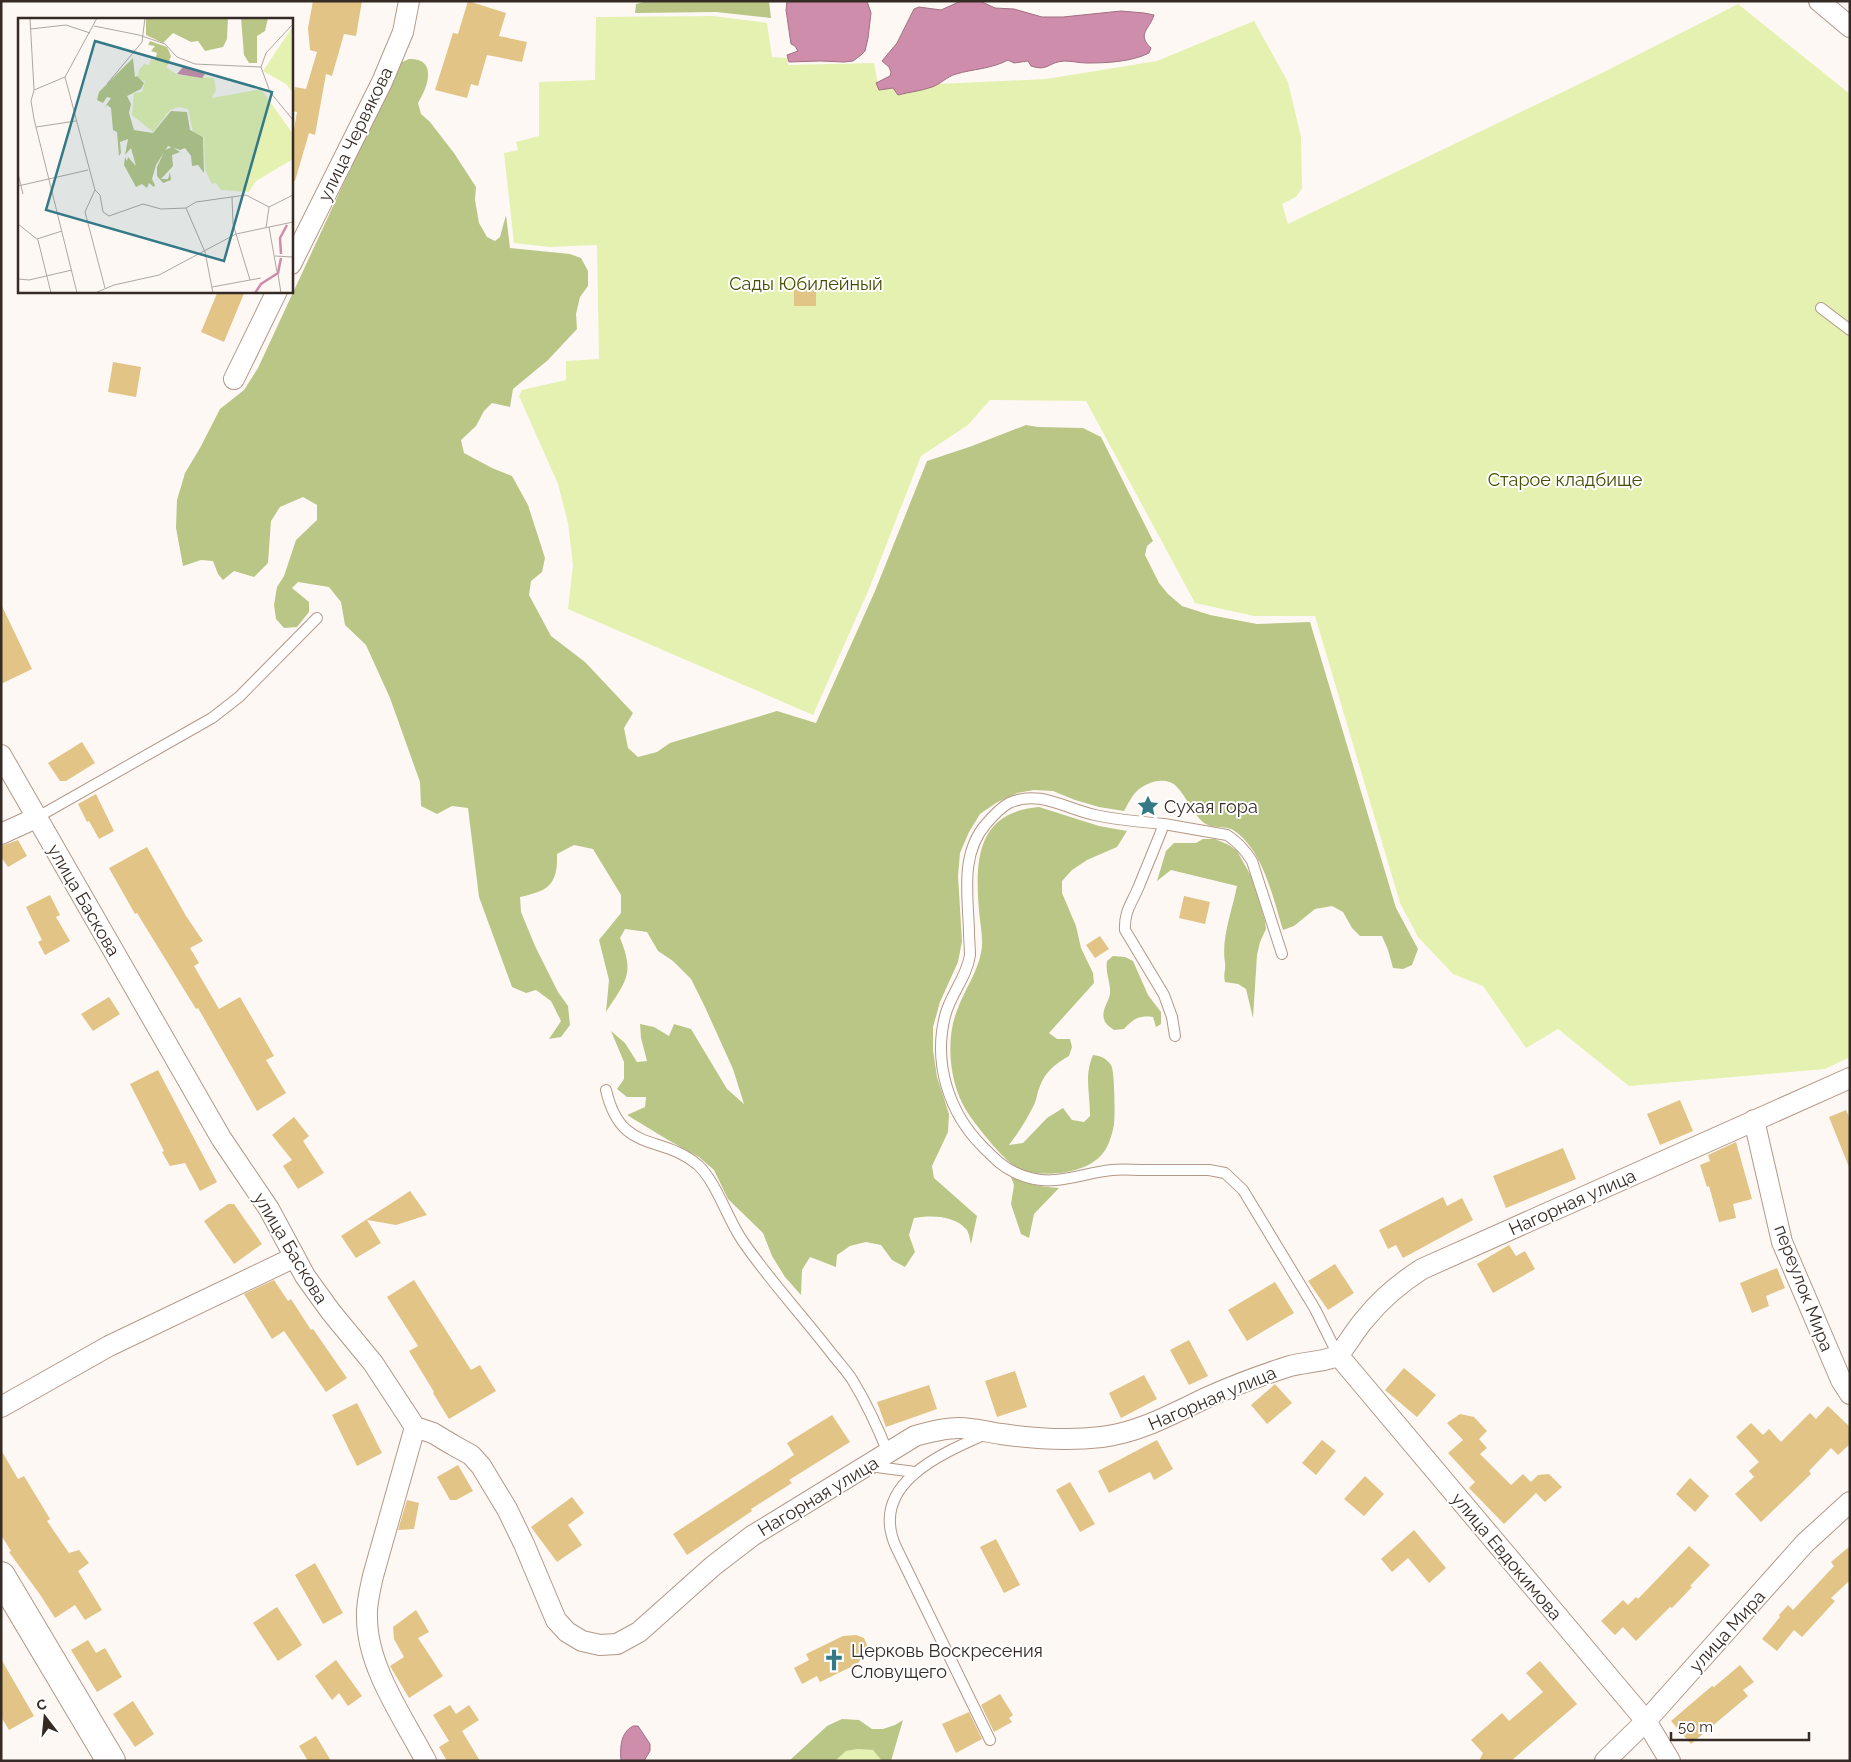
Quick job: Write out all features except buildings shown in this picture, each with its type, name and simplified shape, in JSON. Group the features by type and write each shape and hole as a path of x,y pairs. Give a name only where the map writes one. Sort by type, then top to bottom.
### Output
{"street":[{"name":"улица Червякова","path":"292,262 382,82 403,32 409,1"},
{"path":"1819,1 1850,26"},
{"path":"234,379 278,292"},
{"name":"улица Баскова","path":"1,755 221,1138 269,1209 317,1294 373,1363 415,1427"},
{"path":"1,834 36,818"},
{"name":"Нагорная улица","path":"415,1427 433,1433 470,1455 481,1466 507,1509 556,1620 567,1632 582,1641 600,1645 617,1644 639,1632 713,1566 752,1536 915,1436 960,1428 1047,1440 1106,1436 1130,1431 1155,1422 1208,1397 1274,1371 1302,1362 1322,1360 1338,1355 1361,1323 1380,1302 1404,1281 1422,1270 1850,1078"},
{"name":"переулок Мира","path":"1754,1120 1782,1242 1841,1380 1850,1394"},
{"path":"1,1407 109,1346 295,1257"},
{"name":"улица Евдокимова","path":"1338,1355 1646,1721 1670,1761"},
{"path":"415,1427 373,1576 368,1599 367,1619 372,1649 380,1672 426,1761"},
{"name":"улица Мира","path":"1605,1761 1646,1721 1805,1543 1850,1502"},
{"path":"1,1576 111,1761"}],"lane":[{"path":"1821,308 1850,330"},
{"path":"36,818 212,718 239,697 317,618"},
{"path":"1282,954 1252,861 1236,840 1227,835 1088,814 1043,798 1027,798 1008,804 994,815 979,832 970,849 968,867 970,955 945,1016 942,1036 942,1062 946,1088 955,1111 971,1134 998,1162 1014,1172 1030,1178 1050,1181 1112,1170 1209,1170 1225,1173 1243,1190 1315,1309 1338,1355"},
{"path":"1164,824 1128,908 1125,930 1164,995 1172,1017 1175,1036"},
{"path":"606,1090 612,1112 627,1132 689,1159 699,1166 707,1176 743,1242 853,1380 888,1453"},
{"path":"989,1433 932,1460 915,1472 895,1499 889,1521 891,1536 990,1740"},
{"path":"866,1466 915,1472"}],"green space":[{"path":"648,1 769,1 771,18 716,12 635,13 636,4"},
{"name":"Старое кладбище","path":"1738,4 1850,94 1850,1057 1825,1069 1629,1086 1558,1029 1526,1048 1483,986 1453,974 1418,937 1400,903 1315,616 1254,616 1195,603 1086,401 990,400 968,425 921,456 869,589 813,715 568,609 573,565 568,523 558,484 519,396 522,390 566,380 566,361 599,359 597,245 550,247 514,243 504,153 518,150 516,142 539,136 539,82 595,80 596,17 713,16 767,23 772,57 788,58 788,65 874,63 879,89 1046,79 1157,61 1254,21 1288,82 1301,137 1302,188 1296,197 1282,204 1288,224 1604,72"},
{"path":"409,59 424,63 427,68 427,82 418,103 421,114 430,122 454,153 476,187 475,200 479,223 487,237 495,241 500,237 506,215 510,248 570,254 581,258 588,271 588,286 580,297 576,314 577,329 548,360 513,389 510,407 492,403 484,411 476,426 461,440 464,453 512,476 528,505 545,558 542,572 531,581 529,595 551,636 585,662 633,713 624,728 628,748 638,757 657,752 670,743 777,711 816,723 875,591 927,461 1026,425 1083,428 1101,437 1153,541 1147,546 1145,555 1159,583 1182,606 1210,615 1257,624 1310,622 1396,908 1418,949 1412,965 1403,969 1393,968 1382,936 1360,936 1352,928 1343,912 1332,906 1315,909 1294,926 1283,930 1271,889 1252,849 1233,830 1204,823 1196,815 1180,790 1167,781 1150,783 1140,788 1124,811 1099,807 1053,791 1034,790 1017,793 996,803 980,814 969,832 960,853 958,876 962,941 958,962 940,1002 933,1027 933,1050 937,1077 949,1114 948,1132 932,1166 934,1178 977,1216 971,1244 967,1230 955,1221 934,1216 914,1218 909,1235 915,1252 905,1267 892,1260 881,1245 866,1242 850,1246 837,1255 836,1267 810,1257 802,1270 801,1295 785,1277 772,1256 763,1233 728,1199 714,1170 699,1157 627,1115 645,1107 646,1097 627,1097 617,1089 624,1079 624,1062 611,1031 625,1043 637,1062 647,1061 641,1038 640,1024 654,1027 669,1036 674,1024 691,1029 727,1089 744,1104 733,1069 691,979 673,961 658,951 647,932 625,929 620,938 627,960 626,977 606,1012 609,980 599,940 621,913 621,895 593,849 574,845 557,854 556,873 549,885 538,892 520,897 521,912 535,946 558,992 568,1006 570,1025 561,1037 549,1039 561,1021 551,1001 536,990 526,993 512,987 479,897 468,808 452,806 437,814 421,806 420,782 390,698 366,645 345,625 341,602 329,587 298,582 292,588 309,602 309,612 297,627 284,628 276,619 274,605 277,587 284,576 296,540 317,520 317,505 303,497 280,507 271,521 268,563 254,577 234,571 223,580 218,574 213,561 201,560 183,566 176,528 177,500 185,473 220,409 244,390 258,368 393,77 400,63"},
{"path":"1039,807 1099,826 1127,831 1117,847 1087,860 1072,870 1062,881 1062,893 1076,926 1081,948 1093,973 1094,983 1049,1033 1057,1039 1070,1039 1072,1047 1069,1056 1055,1065 1045,1076 1035,1103 1009,1145 1023,1143 1047,1118 1063,1108 1072,1120 1084,1122 1090,1116 1088,1077 1093,1055 1105,1059 1111,1065 1114,1094 1114,1125 1107,1147 1096,1160 1074,1170 1049,1174 1025,1171 1016,1167 997,1149 975,1123 960,1099 953,1073 950,1046 954,1020 977,967 982,948 978,874 984,842 991,829 1002,818 1018,811"},
{"path":"1203,839 1215,839 1237,851 1251,876 1265,921 1266,929 1257,955 1253,1018 1246,989 1238,984 1225,982 1224,979 1224,944 1237,886 1171,870 1157,881 1166,851 1174,843 1196,843"},
{"path":"1113,956 1125,957 1133,961 1148,995 1161,1012 1161,1024 1156,1027 1153,1017 1140,1017 1133,1020 1124,1029 1114,1030 1105,1022 1103,1014 1110,994 1107,961"},
{"path":"1011,1177 1034,1185 1059,1188 1034,1214 1029,1238 1021,1234 1011,1204 1014,1185"},
{"path":"842,1719 859,1720 872,1729 883,1729 903,1720 891,1761 882,1761 873,1750 858,1749 846,1751 835,1761 789,1761 827,1726"},
{"path":"858,1749 873,1750 882,1761 835,1761 846,1751"}],"shaded area":[{"path":"787,1 867,1 871,13 865,51 853,61 789,62 787,55 798,51 791,44 786,10"},
{"path":"961,1 980,1 995,8 1014,9 1042,17 1063,17 1121,11 1154,15 1144,35 1151,48 1149,53 1127,60 1087,63 1064,61 1041,68 1031,66 1028,61 1014,63 1008,60 989,67 956,74 924,90 898,95 893,88 879,90 876,83 890,76 891,72 889,67 882,61 897,43 914,9 919,7 941,10"},
{"path":"633,1726 638,1726 650,1744 650,1751 644,1761 621,1761 623,1737"}],"place":[{"name":"Сухая гора","path":"1148,806"},
{"name":"Церковь Воскресения Словущего","path":"834,1660"}],"park label":[{"name":"Сады Юбилейный","path":"806,283"}]}
